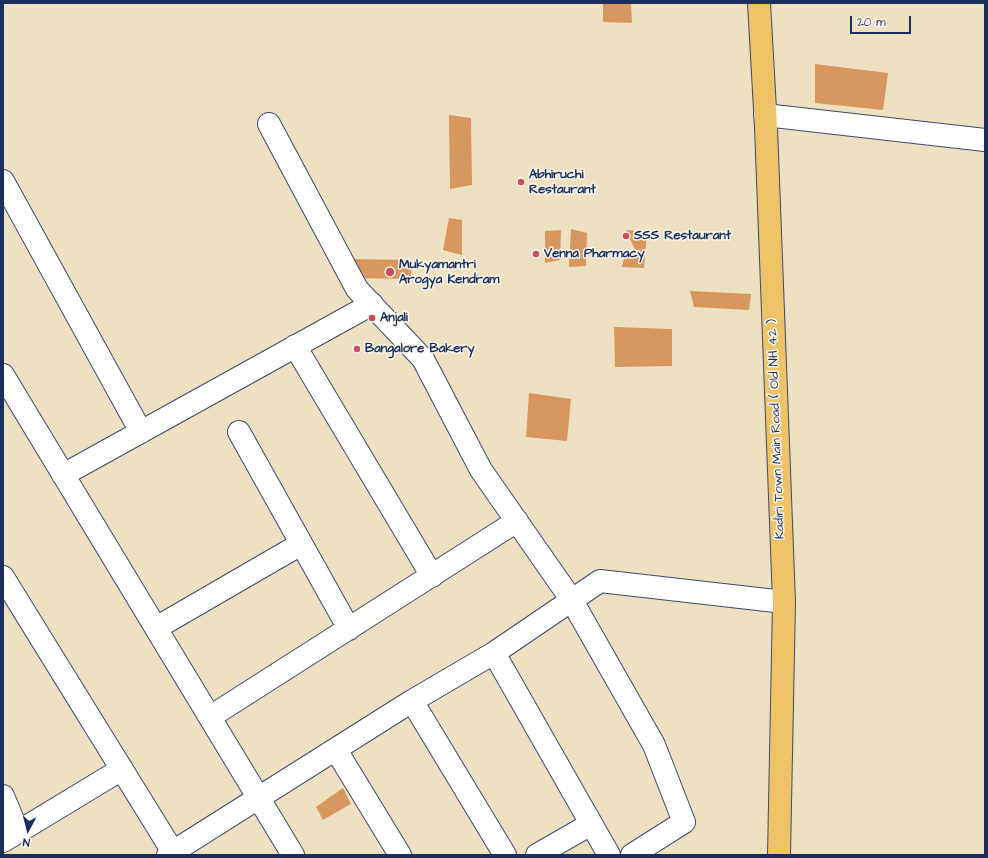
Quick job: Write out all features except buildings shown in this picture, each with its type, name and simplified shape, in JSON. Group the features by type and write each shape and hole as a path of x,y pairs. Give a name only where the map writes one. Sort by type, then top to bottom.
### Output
{"main road":[{"name":"Kadiri Town Main Road ( Old NH 42 )","path":"759,3 765,115 784,602 779,855"}],"street":[{"path":"765,115 985,140"},
{"path":"269,124 357,289 423,359 481,470 571,599 654,745 684,822 632,855"},
{"path":"3,181 141,432"},
{"path":"63,475 372,304"},
{"path":"295,346 432,576"},
{"path":"3,376 293,855"},
{"path":"239,432 349,629"},
{"path":"210,717 517,521"},
{"path":"156,628 301,544"},
{"path":"3,577 122,769 171,854 412,701 494,653 571,599 600,581 784,602"},
{"path":"494,653 609,855"},
{"path":"412,701 505,855"},
{"path":"336,750 400,855"},
{"path":"3,796 10,837 122,769"},
{"path":"537,855 591,824"}],"place":[{"name":"Abhiruchi Restaurant","path":"521,182"},
{"name":"SSS Restaurant","path":"626,236"},
{"name":"Venna Pharmacy","path":"536,254"},
{"name":"Mukyamantri Arogya Kendram","path":"390,272"},
{"name":"Anjali","path":"372,318"},
{"name":"Bangalore Bakery","path":"357,349"}]}
